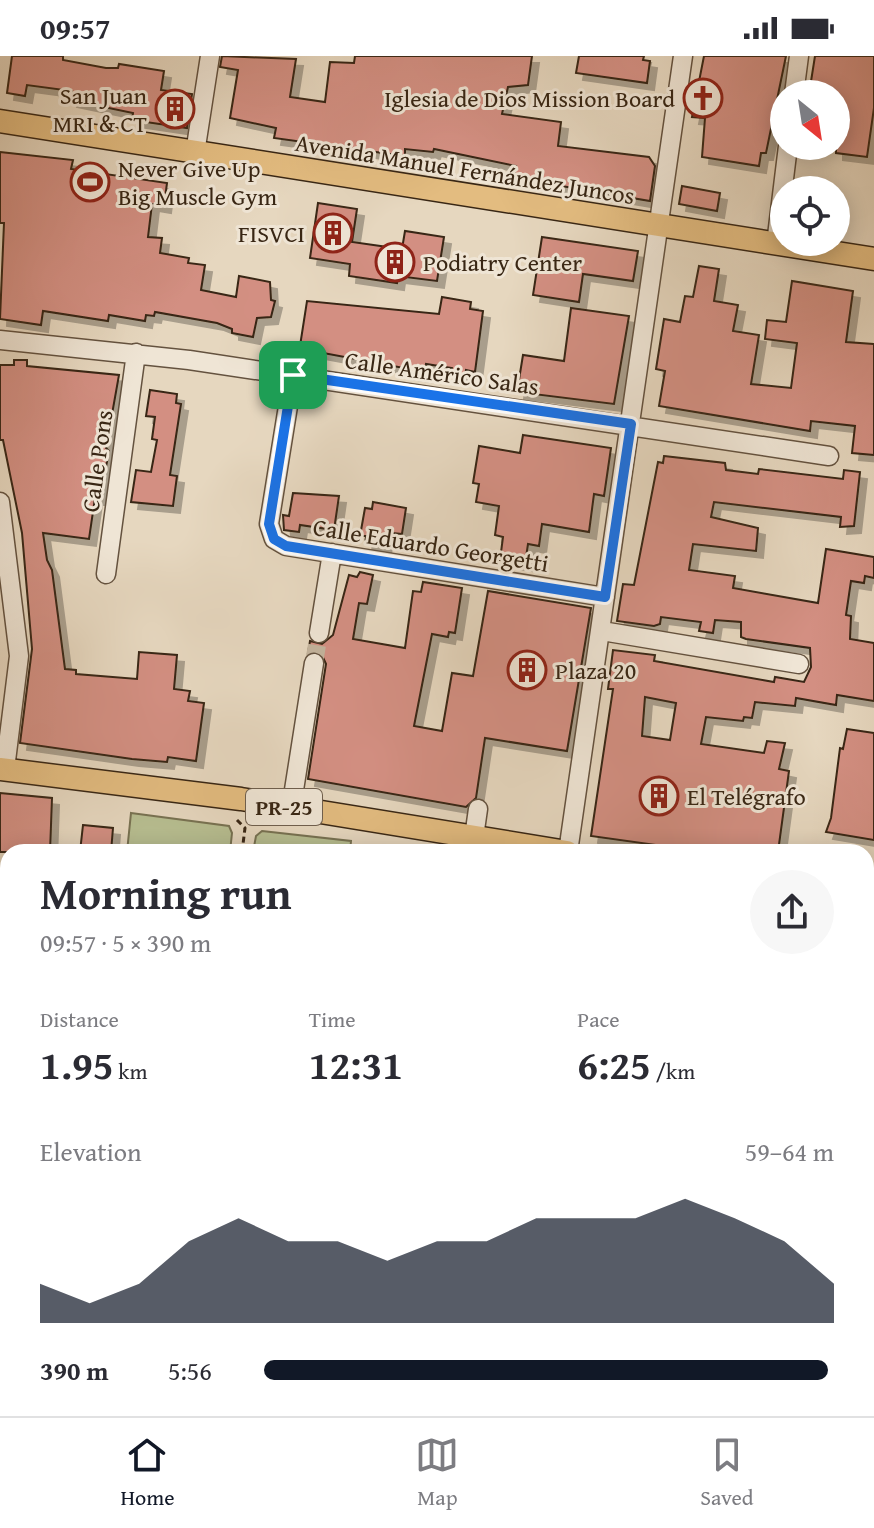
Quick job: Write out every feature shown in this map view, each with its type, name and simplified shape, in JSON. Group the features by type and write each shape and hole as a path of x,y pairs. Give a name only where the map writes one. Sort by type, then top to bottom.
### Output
{"main road":[{"name":"Avenida Manuel Fernández Juncos","path":"0,121 770,243"},
{"name":"Avenida Manuel Fernández Juncos","path":"850,255 874,259"},
{"name":"PR-25","path":"3,769 517,844"}],"street":[{"path":"195,153 210,56"},
{"path":"568,844 602,631 683,56"},
{"path":"796,80 799,56"},
{"name":"Calle Américo Salas","path":"0,340 136,353 631,424 829,456"},
{"name":"Calle Pons","path":"106,574 136,353"},
{"name":"Calle Eduardo Georgetti","path":"293,375 269,524 274,539 286,546 605,597"},
{"path":"0,502 19,656 3,769"},
{"path":"319,633 332,553"},
{"path":"602,631 799,664"},
{"path":"291,809 314,663"},
{"path":"474,837 478,809"}],"path":[{"path":"243,844 245,828"}],"green space":[{"path":"131,813 229,826 232,833 231,844 128,844"},
{"path":"262,831 351,841 351,844 254,844 256,836"}],"building":[{"path":"12,56 63,56 63,60 106,68 118,68 119,64 164,71 161,90 192,94 187,128 132,120 133,113 70,100 72,91 27,85 25,96 7,93"},
{"path":"222,56 296,59 290,97 325,102 330,62 354,63 355,56 532,56 528,85 508,87 502,114 561,122 558,146 649,157 655,166 650,201 514,178 516,166 434,149 433,152 405,149 405,156 274,138 276,128 230,118 238,70 220,67"},
{"path":"579,56 644,56 643,60 650,61 647,83 576,73"},
{"path":"704,56 786,56 781,80 770,80 770,134 766,153 761,153 759,166 702,157 705,118 692,117"},
{"path":"815,56 874,56 874,108 867,157 850,155 850,80 811,80"},
{"path":"0,152 73,160 71,169 167,183 164,206 152,204 148,237 162,238 160,253 189,258 188,263 205,265 201,290 236,297 239,276 270,282 271,300 275,301 271,317 257,318 253,337 232,333 232,329 217,323 155,312 154,316 146,315 145,321 109,315 108,321 43,311 41,325 0,319 4,223 0,223"},
{"path":"682,186 720,193 717,211 679,204"},
{"name":"Podiatry Center","path":"318,203 357,209 352,242 402,249 405,231 444,237 437,281 398,276 397,283 349,276 350,264 310,258"},
{"path":"542,237 638,251 633,281 583,274 579,302 533,295"},
{"path":"699,266 719,269 714,301 738,305 733,331 759,335 751,384 791,388 797,343 765,339 767,320 786,322 792,281 853,291 846,342 874,344 874,455 852,453 855,426 811,421 810,431 659,406 665,371 656,369 664,319 680,322 685,296 693,297"},
{"path":"442,297 471,302 470,309 483,311 475,372 466,370 465,377 451,375 452,368 426,364 424,375 403,372 404,368 307,350 308,347 300,346 307,301 439,314"},
{"path":"571,308 629,316 614,404 517,392 523,355 564,361"},
{"path":"14,360 27,360 27,366 119,375 106,448 109,451 100,498 95,498 89,539 43,533 47,560 52,570 65,669 76,670 76,674 137,679 139,652 177,655 174,689 190,691 188,701 204,703 196,761 168,757 167,762 132,759 20,743 32,649 22,533 3,440 0,440 0,365 14,365"},
{"path":"150,390 177,394 176,403 181,404 170,475 177,476 173,506 131,502 136,470 151,472 157,440 152,439 155,417 146,416"},
{"path":"523,435 611,448 604,496 594,494 589,532 542,524 539,546 528,544 525,564 500,560 503,537 495,535 499,506 476,502 479,484 473,483 479,446 520,453"},
{"path":"664,456 725,463 726,470 758,474 759,469 843,479 844,470 860,472 854,526 840,527 841,517 714,502 711,517 758,528 756,551 693,544 689,570 735,576 733,588 818,603 826,549 874,557 874,578 865,576 864,583 851,581 846,615 851,616 850,639 874,643 874,701 837,695 836,705 796,698 795,706 755,702 752,718 744,717 743,721 706,717 701,744 764,753 767,741 785,743 779,769 789,771 779,844 648,844 591,836 613,689 608,689 613,650 655,655 654,661 774,682 775,677 804,682 811,667 810,648 746,639 741,637 741,622 715,620 713,633 699,631 701,622 661,617 660,624 654,626 617,621 623,584 634,585 658,462 663,463","holes":["645,697 676,703 670,740 642,736"]},
{"path":"293,493 339,496 334,530 300,525 299,532 284,530 283,515 289,516"},
{"path":"373,502 406,508 402,534 393,533 392,542 385,541 384,547 365,544 366,536 360,536 365,508 372,509"},
{"path":"360,572 373,575 367,604 359,603 353,639 405,648 413,591 421,592 423,582 462,588 455,633 449,632 448,637 432,634 414,726 442,731 452,673 473,676 488,591 591,608 567,751 485,738 476,798 466,807 308,779 326,664 321,653 308,653 310,641 322,644 333,635 349,575 357,577"},
{"path":"847,729 874,733 874,840 826,832 831,818 840,748 843,749"},
{"path":"0,793 52,798 50,844 0,844"},
{"path":"83,825 113,828 112,844 81,844"}],"tunnel":[{"path":"314,663 319,633"}],"place":[{"name":"Iglesia de Dios Mission Board","path":"703,98"},
{"name":"San Juan MRI & CT","path":"175,109"},
{"name":"Never Give Up Big Muscle Gym","path":"90,182"},
{"name":"FISVCI","path":"333,233"},
{"name":"Podiatry Center","path":"395,262"},
{"name":"Plaza 20","path":"527,670"},
{"name":"El Telégrafo","path":"659,796"}],"route":[{"path":"293,375 631,424 605,597 286,546 274,539 269,524 293,375"}]}
